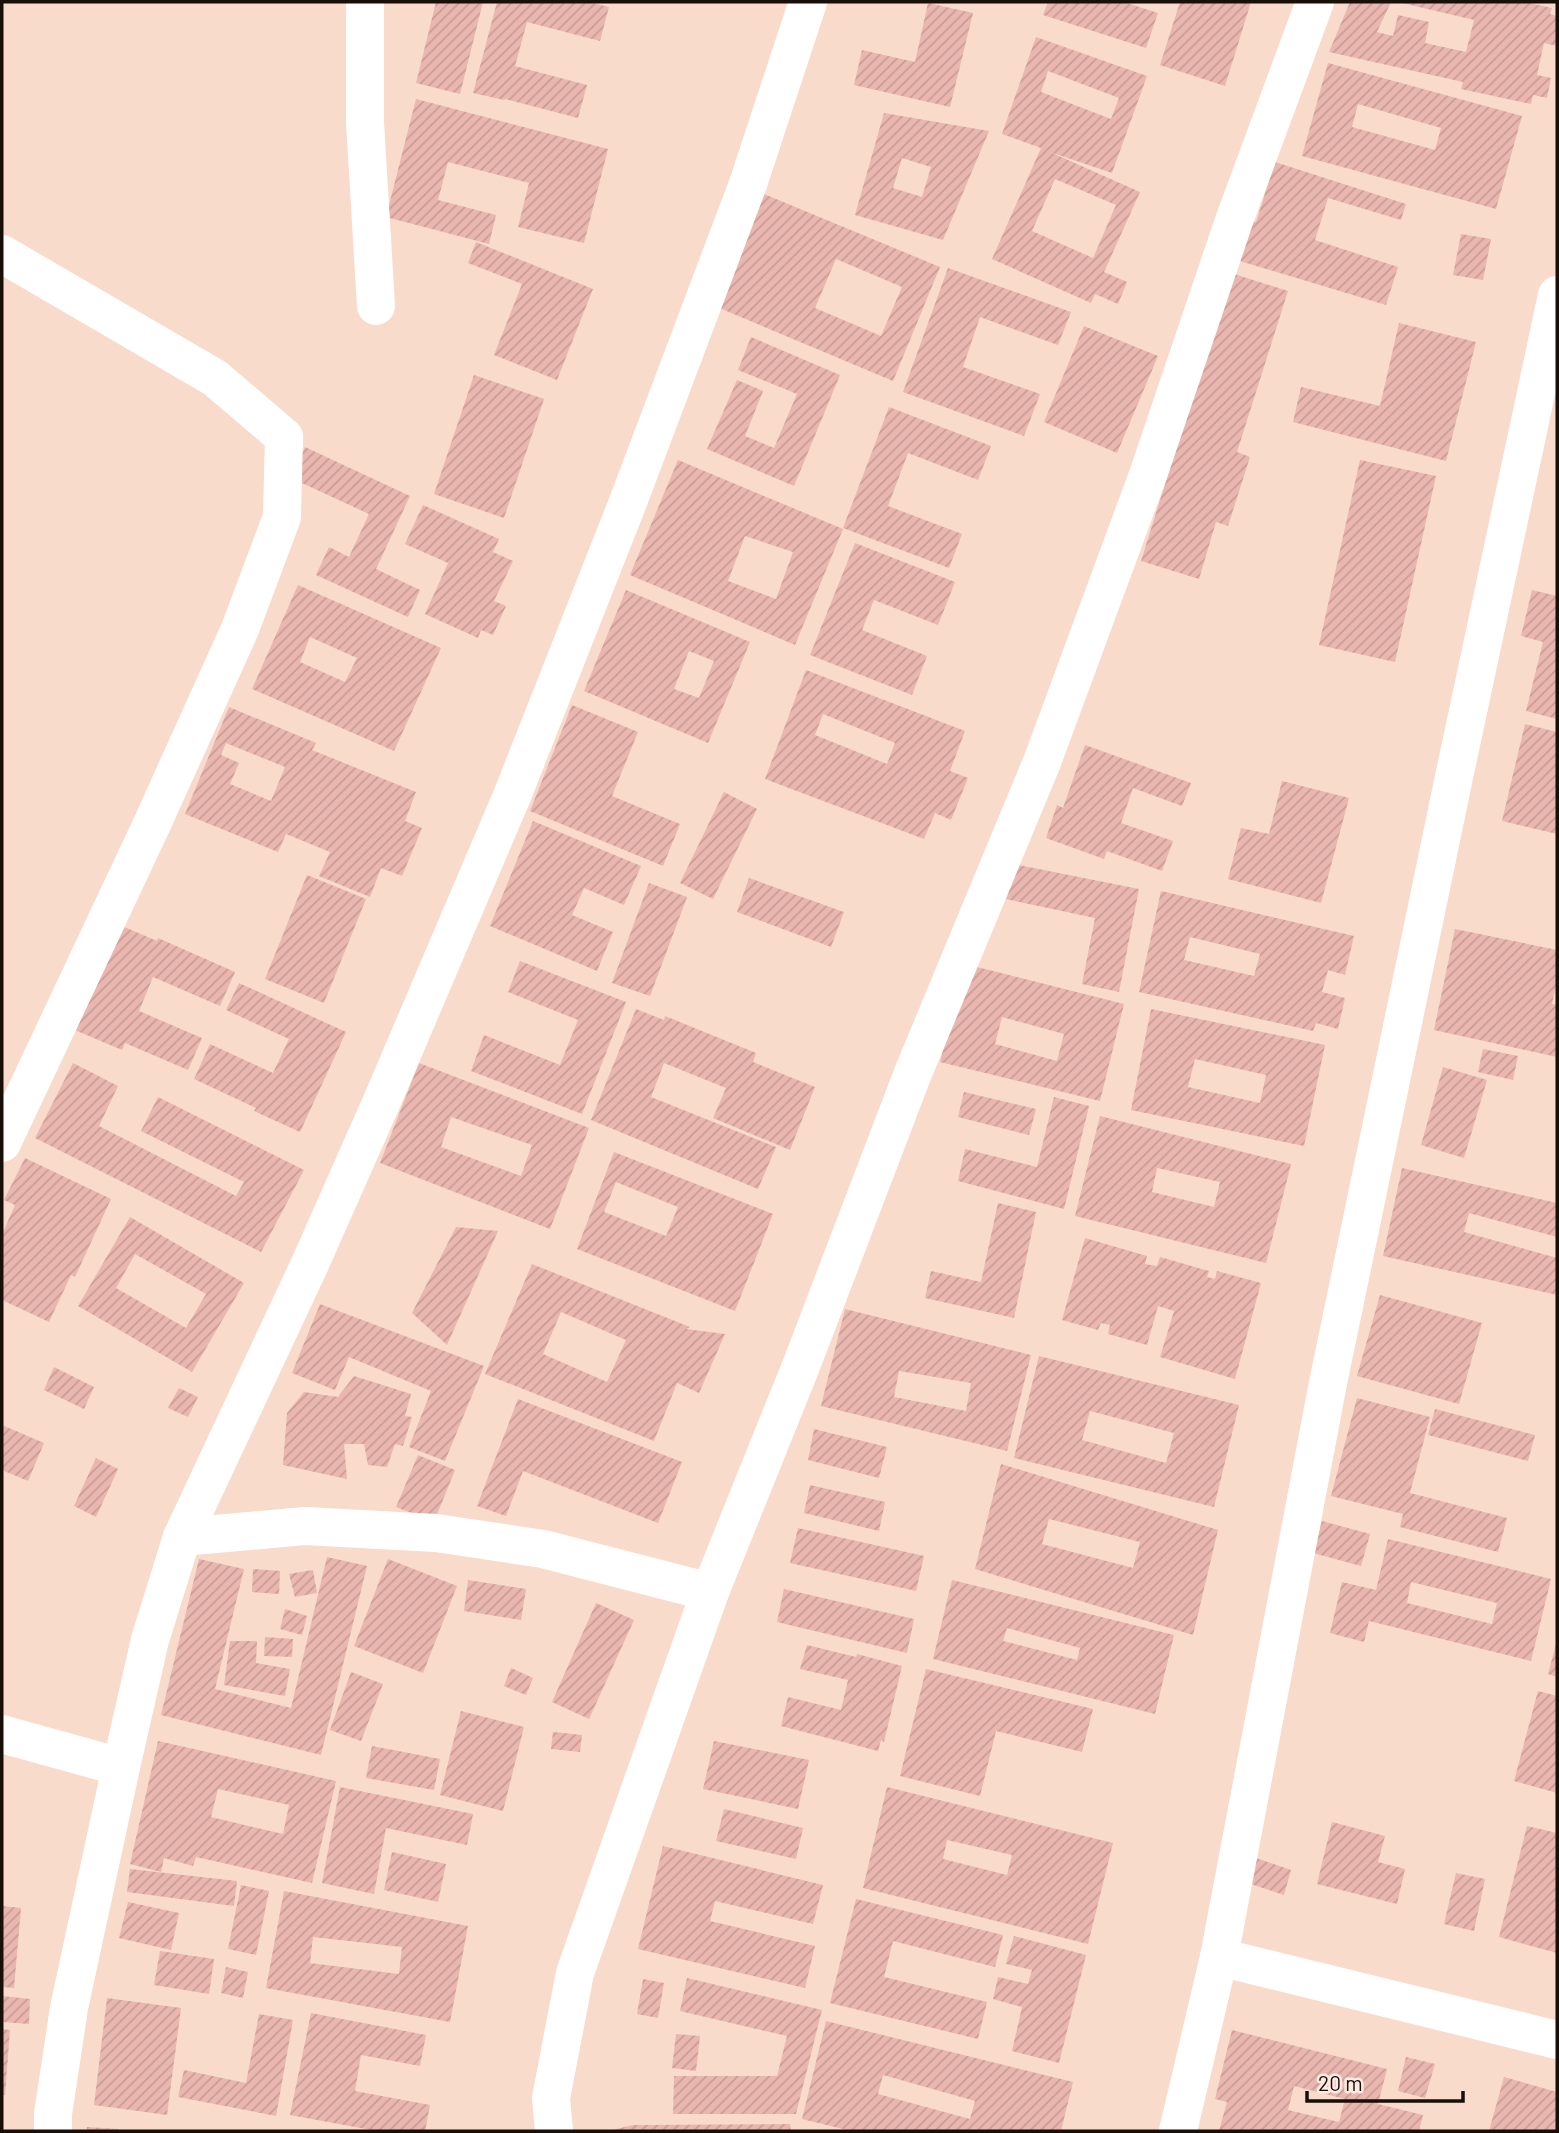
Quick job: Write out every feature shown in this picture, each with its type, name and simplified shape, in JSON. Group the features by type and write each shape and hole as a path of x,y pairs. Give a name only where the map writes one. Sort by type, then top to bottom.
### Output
{"street":[{"path":"365,2 365,122 376,306"},
{"path":"53,2131 53,2114 69,2008 121,1768 150,1640 182,1537 309,1266 512,796 623,515 748,184 808,2"},
{"path":"554,2131 551,2098 575,1973 710,1592 801,1366 913,1073 1042,762 1148,475 1235,218 1315,2"},
{"path":"2,254 215,378 284,437 282,517 240,629 2,1143"},
{"path":"1178,2131 1219,1957 1328,1383 1557,295"},
{"path":"182,1537 305,1526 436,1533 543,1549 710,1592"},
{"path":"2,1734 121,1768"},
{"path":"1219,1957 1557,2040"}],"building":[{"path":"436,2 483,2 460,94 416,83"},
{"path":"497,2 588,2 609,7 600,41 527,22 515,66 587,85 578,118 473,93"},
{"path":"1048,2 1124,2 1158,13 1146,48 1043,15"},
{"path":"1180,2 1251,2 1225,86 1160,65"},
{"path":"1350,2 1391,2 1377,32 1393,36 1398,15 1429,22 1425,43 1466,52 1474,20 1398,2 1525,2 1552,8 1550,14 1557,16 1557,46 1544,43 1537,75 1551,78 1547,98 1533,95 1531,104 1461,89 1463,82 1329,52"},
{"path":"928,3 973,13 950,107 854,85 862,50 915,62"},
{"path":"1036,37 1147,76 1112,173 1050,152 1140,192 1104,272 1127,282 1118,304 1095,294 1091,303 992,259 1041,148 1002,134","holes":["1048,71 1119,98 1111,119 1041,92","1055,179 1116,205 1093,258 1032,231"]},
{"path":"1328,63 1522,116 1496,209 1302,156","holes":["1358,104 1441,128 1435,150 1352,127"]},
{"path":"416,99 608,149 584,243 518,227 529,183 448,162 438,200 496,215 489,244 386,217"},
{"path":"884,113 989,131 943,240 855,215","holes":["902,158 931,167 922,197 893,188"]},
{"path":"1275,162 1406,204 1401,220 1328,198 1315,240 1398,267 1386,305 1240,261"},
{"path":"764,194 940,267 893,381 717,307","holes":["836,259 902,287 881,336 815,308"]},
{"path":"1461,234 1491,239 1483,280 1453,275"},
{"path":"476,242 593,289 557,380 494,355 522,284 468,263"},
{"path":"948,268 1071,312 1058,345 980,317 963,367 1040,394 1024,436 903,392"},
{"path":"1231,273 1288,291 1237,452 1250,457 1228,526 1216,522 1199,579 1141,561"},
{"path":"1399,323 1476,342 1446,461 1293,422 1301,387 1380,406"},
{"path":"1084,326 1158,356 1117,453 1044,422"},
{"path":"751,337 840,375 794,486 707,449 737,380 763,391 745,436 774,448 797,394 738,370"},
{"path":"474,375 544,399 504,518 434,494"},
{"path":"889,407 991,446 978,480 908,453 888,506 962,534 949,568 843,528"},
{"path":"305,447 410,496 376,569 420,590 408,617 316,575 329,547 349,557 369,514 291,478"},
{"path":"678,460 843,529 795,645 630,575","holes":["745,536 793,552 776,599 728,581"]},
{"path":"1360,460 1436,476 1395,662 1319,645"},
{"path":"423,505 499,539 493,552 513,561 494,601 506,606 493,635 481,630 478,638 425,614 448,563 405,544"},
{"path":"855,543 955,582 938,625 874,600 862,630 927,656 912,695 810,655"},
{"path":"298,585 441,648 394,751 252,689","holes":["310,637 357,658 345,682 300,662"]},
{"path":"626,590 750,642 708,743 584,691","holes":["689,651 714,661 699,698 674,689"]},
{"path":"1532,590 1557,596 1557,719 1526,711 1543,642 1521,636"},
{"path":"806,670 965,731 950,771 968,778 951,820 935,813 924,839 765,779","holes":["823,714 895,743 887,764 815,735"]},
{"path":"572,705 638,732 612,796 680,824 663,866 530,811"},
{"path":"229,707 316,743 312,750 416,792 405,821 422,828 402,876 381,868 370,897 319,876 330,852 286,834 278,852 185,814","holes":["226,743 285,767 271,801 230,784 239,763 221,755"]},
{"path":"1525,724 1557,732 1557,834 1502,821"},
{"path":"1085,745 1191,783 1182,806 1133,788 1121,823 1173,841 1162,871 1107,851 1104,859 1046,838 1057,805 1063,808"},
{"path":"1282,781 1349,798 1321,903 1228,879 1241,828 1269,834"},
{"path":"724,792 757,809 713,899 680,883"},
{"path":"533,821 641,866 624,905 584,888 572,915 613,932 597,971 490,926"},
{"path":"1013,864 1139,889 1119,992 1082,984 1095,918 1006,899"},
{"path":"307,875 366,899 324,1003 265,979"},
{"path":"749,878 844,912 831,947 737,912"},
{"path":"649,883 687,897 650,996 612,983"},
{"path":"1161,891 1354,936 1345,975 1328,970 1322,992 1345,998 1338,1029 1316,1023 1313,1031 1139,992","holes":["1190,937 1260,954 1254,976 1184,960"]},
{"path":"115,923 157,941 158,938 235,972 220,1006 153,977 139,1011 202,1038 188,1070 125,1043 122,1050 70,1028"},
{"path":"1455,929 1557,950 1557,981 1552,1004 1557,1005 1557,1057 1434,1030"},
{"path":"520,961 626,1002 582,1114 471,1071 484,1035 560,1065 578,1020 508,992"},
{"path":"965,964 1124,1004 1100,1101 940,1062","holes":["1002,1017 1064,1034 1057,1061 995,1044"]},
{"path":"239,983 346,1032 300,1132 194,1079 210,1044 273,1073 289,1039 226,1010"},
{"path":"636,1009 664,1020 665,1016 756,1053 753,1062 815,1087 790,1150 713,1118 726,1088 664,1063 651,1097 776,1147 758,1189 591,1120"},
{"path":"1151,1009 1325,1045 1304,1146 1131,1110","holes":["1195,1059 1266,1075 1260,1103 1188,1087"]},
{"path":"1483,1049 1518,1056 1513,1080 1478,1072"},
{"path":"73,1063 118,1086 99,1126 236,1196 244,1182 141,1131 158,1097 304,1170 261,1252 35,1138"},
{"path":"419,1063 589,1128 550,1229 380,1163","holes":["451,1117 532,1145 521,1176 441,1147"]},
{"path":"1443,1067 1487,1080 1464,1158 1421,1145"},
{"path":"964,1092 1036,1109 1029,1135 958,1117"},
{"path":"1054,1097 1089,1106 1064,1209 958,1181 965,1149 1037,1167"},
{"path":"1100,1116 1291,1164 1266,1263 1075,1216","holes":["1157,1168 1220,1182 1214,1207 1152,1192"]},
{"path":"614,1152 773,1214 735,1311 577,1249","holes":["616,1182 678,1207 666,1236 604,1212"]},
{"path":"25,1158 111,1199 75,1277 71,1275 49,1322 2,1300 2,1229 4,1230 15,1205 4,1200"},
{"path":"1402,1168 1557,1203 1557,1237 1469,1213 1464,1232 1557,1258 1557,1295 1383,1256"},
{"path":"998,1203 1036,1212 1014,1318 925,1298 931,1271 981,1282"},
{"path":"130,1217 244,1283 192,1372 78,1306","holes":["135,1254 206,1294 186,1328 116,1288"]},
{"path":"456,1227 498,1231 447,1345 412,1313"},
{"path":"1085,1238 1147,1256 1145,1264 1157,1266 1160,1257 1209,1271 1207,1277 1215,1279 1217,1271 1261,1283 1235,1379 1160,1357 1174,1311 1158,1306 1147,1345 1108,1334 1110,1325 1101,1323 1098,1330 1062,1320"},
{"path":"532,1264 690,1327 686,1329 725,1334 699,1393 677,1383 654,1441 485,1374","holes":["561,1312 626,1340 607,1382 543,1354"]},
{"path":"1380,1295 1482,1323 1459,1404 1357,1376"},
{"path":"320,1304 484,1366 445,1461 409,1447 431,1391 349,1357 335,1390 292,1373"},
{"path":"845,1309 1031,1355 1007,1451 821,1406","holes":["899,1371 971,1383 966,1411 894,1397"]},
{"path":"1039,1356 1239,1405 1214,1507 1014,1458","holes":["1090,1411 1174,1433 1166,1463 1082,1440"]},
{"path":"54,1367 94,1387 84,1409 44,1390"},
{"path":"354,1376 411,1394 405,1416 412,1417 403,1446 395,1444 387,1467 368,1465 364,1444 344,1444 347,1479 283,1465 287,1413 304,1392 338,1397"},
{"path":"179,1388 198,1397 188,1417 168,1408"},
{"path":"1357,1398 1430,1417 1410,1493 1507,1518 1498,1552 1400,1527 1403,1514 1331,1496"},
{"path":"518,1399 682,1462 658,1523 523,1471 506,1516 477,1506"},
{"path":"1435,1409 1535,1435 1528,1461 1428,1435"},
{"path":"2,1425 44,1443 28,1481 2,1470"},
{"path":"814,1429 887,1447 879,1478 808,1460"},
{"path":"418,1455 455,1470 434,1522 396,1507"},
{"path":"96,1458 118,1469 96,1517 74,1506"},
{"path":"1001,1464 1218,1530 1193,1635 975,1569","holes":["1049,1519 1140,1542 1133,1568 1042,1544"]},
{"path":"810,1485 885,1502 879,1531 804,1513"},
{"path":"1322,1521 1370,1534 1361,1566 1313,1553"},
{"path":"798,1528 924,1556 916,1591 790,1563"},
{"path":"1388,1539 1551,1579 1531,1661 1369,1621 1364,1642 1330,1633 1342,1582 1376,1590","holes":["1411,1582 1497,1603 1492,1624 1407,1603"]},
{"path":"327,1557 367,1566 321,1755 161,1715 199,1559 244,1569 215,1689 291,1708"},
{"path":"388,1559 457,1586 423,1673 354,1646"},
{"path":"253,1569 280,1571 279,1594 252,1592"},
{"path":"313,1570 317,1593 295,1597 289,1574"},
{"path":"468,1580 526,1589 521,1620 464,1611"},
{"path":"952,1580 1174,1635 1155,1714 933,1659","holes":["1007,1628 1080,1648 1077,1660 1003,1641"]},
{"path":"784,1589 914,1619 907,1653 777,1622"},
{"path":"596,1603 634,1620 589,1719 552,1702"},
{"path":"285,1609 307,1616 302,1635 280,1629"},
{"path":"265,1637 293,1639 292,1657 264,1656"},
{"path":"230,1641 257,1641 256,1663 290,1669 285,1696 224,1685"},
{"path":"1557,1644 1557,1677 1548,1674"},
{"path":"807,1645 902,1666 884,1742 881,1740 878,1751 781,1726 788,1697 841,1710 848,1680 800,1669"},
{"path":"511,1668 533,1678 526,1695 504,1686"},
{"path":"926,1669 1093,1709 1082,1752 996,1731 980,1796 900,1776"},
{"path":"351,1672 383,1684 361,1741 330,1730"},
{"path":"1538,1691 1557,1696 1557,1793 1514,1781"},
{"path":"461,1711 524,1727 503,1811 440,1795"},
{"path":"553,1732 582,1735 580,1752 551,1749"},
{"path":"158,1741 336,1781 312,1883 196,1857 193,1866 164,1858 161,1872 130,1864","holes":["218,1789 289,1805 283,1834 211,1817"]},
{"path":"714,1741 809,1760 798,1809 703,1789"},
{"path":"372,1746 440,1759 434,1790 366,1778"},
{"path":"340,1787 473,1814 467,1845 386,1828 374,1894 322,1883"},
{"path":"887,1787 1113,1843 1088,1944 863,1888","holes":["947,1840 1012,1855 1007,1875 943,1859"]},
{"path":"724,1809 803,1828 796,1859 716,1841"},
{"path":"1332,1822 1385,1836 1378,1862 1405,1869 1397,1904 1317,1884"},
{"path":"1527,1826 1557,1833 1557,1953 1499,1937"},
{"path":"663,1846 823,1885 813,1924 715,1901 710,1921 815,1946 805,1988 638,1949"},
{"path":"392,1852 446,1864 438,1902 384,1890"},
{"path":"1256,1858 1291,1870 1284,1895 1248,1883"},
{"path":"130,1869 237,1881 234,1906 127,1892"},
{"path":"1456,1873 1485,1879 1474,1931 1444,1924"},
{"path":"241,1885 269,1891 256,1955 228,1949"},
{"path":"284,1891 468,1926 450,2022 266,1988","holes":["313,1937 402,1947 399,1974 310,1963"]},
{"path":"856,1899 1003,1935 995,1967 893,1941 884,1977 987,2002 978,2039 830,2003"},
{"path":"128,1902 179,1913 171,1950 119,1938"},
{"path":"2,1906 21,1908 14,1988 2,1987"},
{"path":"1014,1936 1086,1955 1059,2063 1012,2051 1022,2007 993,1999 998,1977 1028,1984 1032,1970 1006,1964"},
{"path":"160,1951 214,1959 209,1994 154,1985"},
{"path":"226,1967 248,1972 243,1998 221,1993"},
{"path":"687,1978 822,2010 796,2114 673,2114 674,2076 777,2076 787,2036 680,2011"},
{"path":"643,1979 664,1983 658,2018 637,2014"},
{"path":"2,1996 30,1999 29,2024 2,2022"},
{"path":"107,1998 181,2008 167,2115 94,2105"},
{"path":"311,2013 426,2035 420,2066 361,2055 355,2091 430,2105 425,2131 377,2131 290,2115"},
{"path":"259,2014 293,2020 276,2116 178,2097 184,2070 246,2083"},
{"path":"826,2021 1073,2082 1061,2131 851,2131 802,2119","holes":["883,2075 975,2101 970,2119 878,2094"]},
{"path":"2,2029 10,2030 5,2095 2,2095"},
{"path":"1232,2030 1387,2069 1378,2104 1423,2115 1419,2131 1219,2131 1227,2102 1215,2099","holes":["1294,2086 1345,2099 1339,2122 1288,2110"]},
{"path":"676,2034 700,2036 696,2071 672,2068"},
{"path":"1406,2057 1435,2064 1425,2098 1398,2091"},
{"path":"1504,2077 1557,2092 1557,2131 1489,2131"},
{"path":"790,2124 791,2131 612,2130 633,2125"},
{"path":"87,2127 118,2129 118,2131 87,2131"}]}
